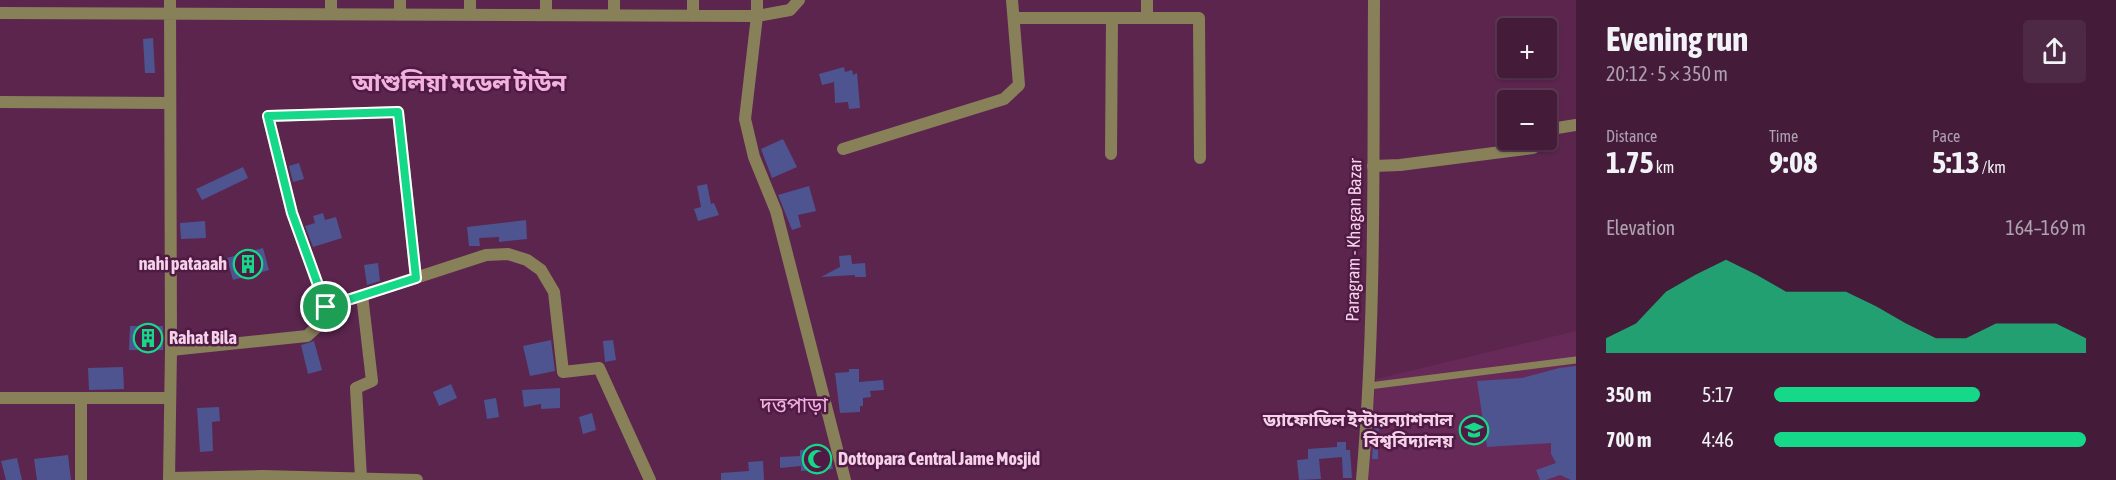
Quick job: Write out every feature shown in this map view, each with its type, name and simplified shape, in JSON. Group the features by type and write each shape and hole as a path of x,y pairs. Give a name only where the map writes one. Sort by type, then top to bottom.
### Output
{"street":[{"path":"170,0 169,479 417,480"},
{"path":"254,0 254,14"},
{"path":"331,0 331,14"},
{"path":"400,0 400,15"},
{"path":"470,0 470,15"},
{"path":"546,0 546,15"},
{"path":"614,0 614,15"},
{"path":"693,0 693,16"},
{"path":"757,0 745,119 754,157 776,211 845,480"},
{"path":"0,13 757,16 790,10 799,0"},
{"path":"843,149 1004,99 1019,85 1012,0"},
{"path":"1147,0 1147,18"},
{"name":"Paragram - Khagan Bazar","path":"1362,480 1369,386 1374,225 1374,0"},
{"path":"1014,18 1199,18 1200,158"},
{"path":"1111,154 1112,18"},
{"path":"0,102 170,104"},
{"path":"171,350 307,336 319,326 326,307 292,213 268,116 398,112 416,278"},
{"path":"1557,128 1576,125"},
{"path":"1373,166 1400,165 1517,150"},
{"path":"326,307 486,255 508,254 527,260 541,270 554,292 564,372 599,368 650,480"},
{"path":"360,478 356,388 372,381 362,296"},
{"path":"0,398 170,398"},
{"path":"81,398 81,480"},
{"path":"1357,480 1362,480"}],"lane":[{"path":"1369,386 1576,360"}],"shaded area":[{"name":"ড্যাফোডিল ইন্টারন্যাশনাল বিশ্ববিদ্যালয়","path":"1576,331 1576,480 1367,480 1376,379"}],"building":[{"path":"153,38 155,73 145,73 143,39"},
{"path":"844,67 845,72 852,70 853,75 857,73 860,108 849,109 848,102 835,103 834,82 822,85 819,74"},
{"path":"783,139 797,167 772,178 761,149"},
{"path":"299,163 304,179 293,182 289,166"},
{"path":"243,167 248,178 202,200 196,189"},
{"path":"707,184 711,204 714,203 719,215 698,221 694,209 701,207 697,186"},
{"path":"809,186 816,211 798,215 801,227 792,230 778,195"},
{"path":"323,213 325,220 336,217 342,238 313,247 305,226 315,223 313,216"},
{"path":"526,220 527,239 499,242 499,237 479,238 480,246 469,246 467,227"},
{"path":"205,221 206,238 181,239 180,223"},
{"name":"nahi pataaah","path":"263,248 269,270 233,280 227,258"},
{"path":"851,255 852,264 865,263 866,277 855,277 855,275 821,277 840,267 839,256"},
{"path":"378,263 380,281 367,285 364,265"},
{"name":"Rahat Bila","path":"130,326 163,326 163,350 129,350"},
{"path":"551,340 555,371 530,376 523,346"},
{"path":"613,340 616,360 605,362 603,341"},
{"path":"314,341 322,370 308,374 301,345"},
{"path":"1576,366 1576,480 1560,475 1540,480 1536,470 1556,463 1551,454 1551,443 1487,447 1477,381 1522,378"},
{"path":"123,367 124,389 89,390 88,368"},
{"path":"849,369 859,369 859,382 883,380 884,390 870,391 871,397 863,398 860,412 840,413 835,373 849,372"},
{"path":"451,384 457,398 439,406 433,392"},
{"path":"560,388 560,408 541,409 541,404 524,407 522,390"},
{"path":"496,398 499,417 487,419 484,400"},
{"path":"219,407 220,421 212,422 213,451 200,452 197,408"},
{"path":"592,413 596,430 583,434 579,417"},
{"path":"1375,416 1379,416 1378,459 1372,459"},
{"path":"1337,442 1346,442 1346,450 1350,450 1352,478 1343,478 1342,457 1319,459 1321,479 1299,480 1297,460 1308,459 1308,449 1337,447"},
{"name":"Dottopara Central Jame Mosjid","path":"828,448 833,469 801,471 801,466 780,468 780,457 800,456 800,450"},
{"path":"68,455 71,480 37,480 34,459"},
{"path":"17,458 22,480 6,480 1,461"},
{"path":"763,461 764,480 721,480 721,473 749,471 748,462"}],"place":[{"name":"nahi pataaah","path":"248,264"},
{"name":"Rahat Bila","path":"148,338"},
{"name":"ড্যাফোডিল ইন্টারন্যাশনাল বিশ্ববিদ্যালয়","path":"1474,430"},
{"name":"Dottopara Central Jame Mosjid","path":"817,459"}],"district":[{"name":"আশুলিয়া মডেল টাউন","path":"459,83"},
{"name":"দত্তপাড়া","path":"794,405"}],"route":[{"path":"398,112 416,278 326,307 292,213 268,116 398,112"}]}
